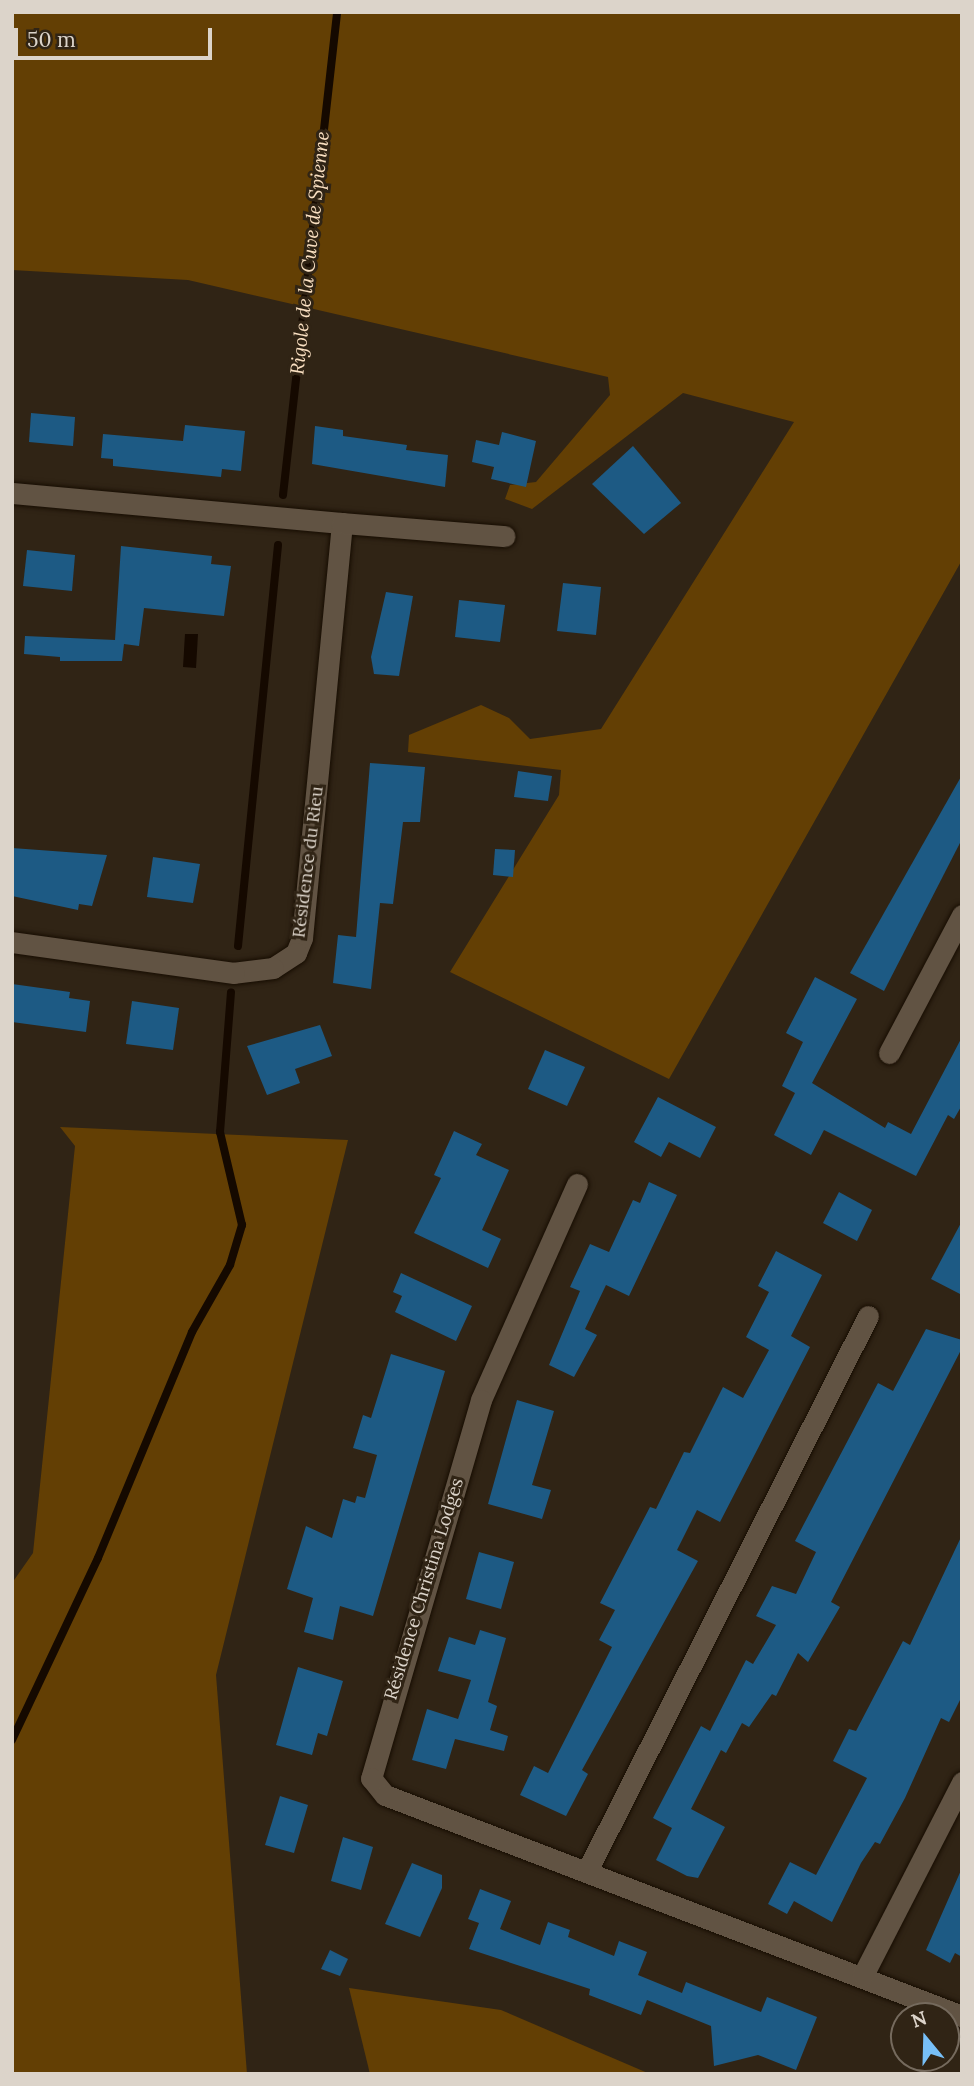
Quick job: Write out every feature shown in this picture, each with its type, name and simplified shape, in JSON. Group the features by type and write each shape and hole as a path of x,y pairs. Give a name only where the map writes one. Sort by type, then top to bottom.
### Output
{"street":[{"path":"12,493 503,536"},
{"name":"Résidence du Rieu","path":"12,942 234,973 273,968 296,953 302,938 342,523"},
{"path":"889,1053 962,915"},
{"name":"Résidence Christina Lodges","path":"577,1184 481,1400 371,1778 385,1795 863,1975 962,2016"},
{"path":"587,1871 868,1316"},
{"path":"863,1975 962,1782"}],"shaded area":[{"path":"12,12 962,12 962,560 669,1079 450,972 559,795 561,770 408,752 409,735 481,705 509,718 530,739 601,729 794,422 683,393 532,509 505,499 510,485 536,482 610,395 608,377 188,280 12,270"},
{"path":"185,634 198,634 196,668 183,667"},
{"path":"60,1127 348,1140 216,1675 247,2074 12,2074 12,1583 33,1553 75,1146"},
{"path":"349,1988 501,2010 650,2074 370,2074"}],"building":[{"path":"31,413 75,417 73,446 29,442"},
{"path":"185,425 245,431 241,471 222,469 221,477 113,466 113,459 101,458 103,434 183,441"},
{"path":"315,426 343,430 343,436 407,445 406,450 448,455 445,487 312,464"},
{"path":"502,432 536,441 526,487 491,479 494,467 472,462 476,440 499,445"},
{"path":"633,446 681,503 644,534 592,484"},
{"path":"121,546 212,556 211,564 231,566 224,616 144,608 139,646 124,644 122,661 60,661 60,657 24,654 25,636 115,640"},
{"path":"27,550 75,555 72,591 23,586"},
{"path":"563,583 601,587 596,635 557,631"},
{"path":"386,592 413,596 399,676 374,674 371,657"},
{"path":"459,600 505,605 500,642 455,637"},
{"path":"370,763 425,767 420,822 403,822 393,904 380,903 371,989 333,983 338,935 356,937"},
{"path":"518,771 552,776 548,801 514,797"},
{"path":"962,775 962,839 884,991 850,973"},
{"path":"12,848 107,855 92,906 79,904 78,910 12,896"},
{"path":"495,849 515,850 513,877 493,875"},
{"path":"153,857 200,864 193,903 147,897"},
{"path":"815,977 857,999 812,1083 885,1128 888,1122 911,1134 962,1037 962,1105 954,1119 948,1115 916,1176 824,1130 811,1155 774,1135 795,1093 782,1086 803,1042 786,1033"},
{"path":"12,984 70,992 69,998 90,1001 86,1032 12,1022"},
{"path":"132,1001 179,1008 173,1050 126,1044"},
{"path":"320,1025 332,1056 295,1069 300,1083 267,1095 247,1046"},
{"path":"545,1050 585,1067 567,1106 528,1089"},
{"path":"658,1097 716,1127 700,1158 669,1142 661,1157 634,1142"},
{"path":"454,1131 482,1144 476,1155 509,1170 482,1230 501,1239 488,1268 414,1233 441,1178 434,1175"},
{"path":"649,1182 677,1195 629,1296 606,1285 585,1329 597,1335 574,1377 549,1365 580,1291 570,1287 590,1244 609,1252 633,1200 640,1203"},
{"path":"839,1192 872,1210 857,1241 823,1223"},
{"path":"962,1221 962,1295 931,1279"},
{"path":"776,1251 822,1275 791,1336 810,1347 720,1522 697,1510 677,1550 698,1561 582,1770 588,1774 566,1816 520,1795 534,1766 548,1773 612,1647 599,1640 615,1610 600,1603 650,1507 656,1509 684,1452 690,1453 723,1387 743,1398 769,1350 746,1337 769,1292 758,1286"},
{"path":"401,1273 472,1306 456,1341 395,1312 402,1296 393,1292"},
{"path":"926,1329 962,1340 962,1348 831,1602 840,1607 808,1662 798,1653 776,1696 772,1694 749,1727 742,1723 726,1753 721,1750 691,1809 725,1827 698,1878 687,1876 656,1860 672,1828 653,1818 701,1726 710,1731 746,1660 753,1664 776,1625 756,1616 772,1586 796,1594 816,1552 795,1541 878,1383 893,1391"},
{"path":"391,1354 445,1371 373,1616 340,1606 333,1640 304,1632 313,1598 287,1589 306,1526 332,1538 343,1499 355,1503 357,1496 365,1498 377,1455 353,1448 363,1415 371,1418"},
{"path":"517,1400 554,1411 532,1485 551,1490 542,1519 488,1504"},
{"path":"962,1535 962,1696 949,1722 941,1718 905,1798 880,1844 875,1842 861,1863 832,1922 794,1901 787,1914 768,1904 790,1862 816,1875 867,1778 833,1761 849,1729 856,1731 903,1641 910,1645"},
{"path":"479,1552 514,1562 501,1609 466,1599"},
{"path":"480,1630 506,1638 488,1702 497,1706 490,1730 508,1736 504,1751 455,1739 446,1769 412,1760 427,1709 458,1719 471,1680 438,1671 449,1637 475,1645"},
{"path":"298,1667 343,1681 327,1736 318,1733 312,1755 276,1745"},
{"path":"280,1796 308,1805 294,1853 265,1845"},
{"path":"343,1837 373,1847 361,1890 331,1881"},
{"path":"412,1863 442,1875 442,1888 420,1937 385,1924"},
{"path":"962,1868 962,1957 955,1953 950,1963 926,1950"},
{"path":"480,1889 511,1901 500,1929 540,1945 548,1922 570,1930 568,1937 614,1956 619,1941 647,1952 638,1975 682,1993 686,1982 761,2012 767,1997 817,2017 796,2070 758,2055 714,2066 711,2026 647,2000 641,2015 589,1995 590,1989 469,1949 479,1923 468,1919"},
{"path":"330,1950 348,1959 340,1976 321,1969"}],"waterway":[{"name":"Rigole de la Cuve de Spienne","path":"283,495 337,12"},
{"path":"238,946 278,545"},
{"path":"12,1740 98,1558 192,1332 230,1265 242,1225 220,1132 231,992"}]}
